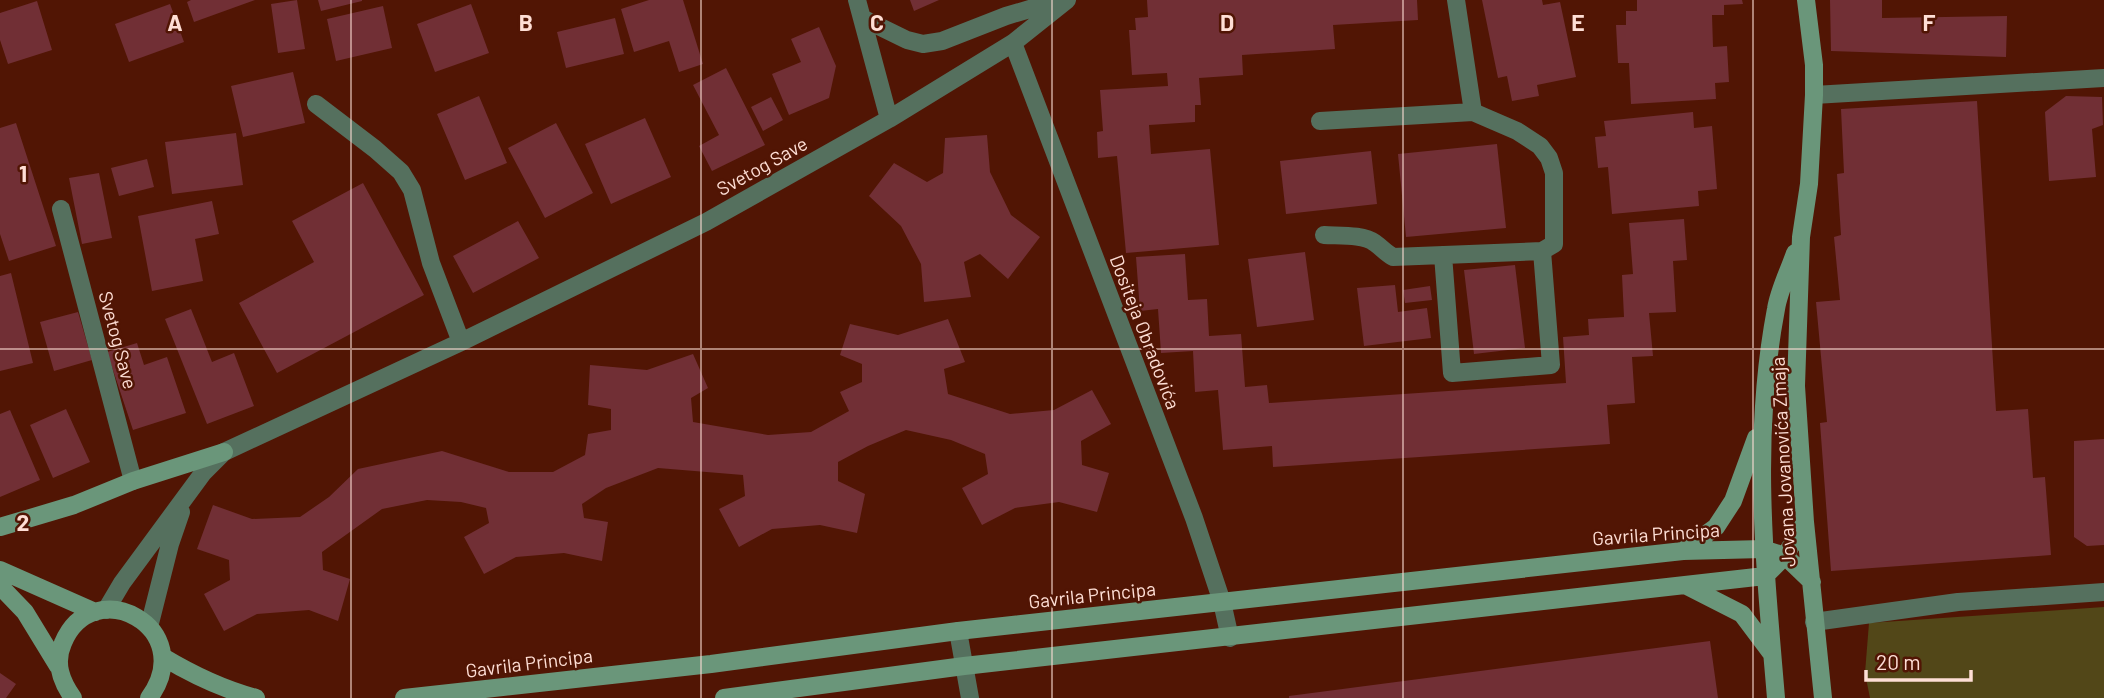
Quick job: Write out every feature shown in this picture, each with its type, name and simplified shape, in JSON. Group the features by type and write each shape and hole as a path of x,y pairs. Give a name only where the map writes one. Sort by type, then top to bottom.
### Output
{"main road":[{"path":"1801,237 1809,184 1814,95 1814,65 1806,0"},
{"name":"Jovana Jovanovića Zmaja","path":"1776,698 1763,549 1761,422 1776,306 1801,237"},
{"name":"Jovana Jovanovića Zmaja","path":"1801,237 1796,386 1805,522 1823,698"},
{"path":"1683,551 1716,527 1733,501 1761,422"},
{"path":"0,527 74,505 133,481 224,452"},
{"path":"724,698 964,666 1765,576 1785,555 1805,522"},
{"name":"Gavrila Principa","path":"404,698 710,664 958,631 1683,551 1763,549 1785,555 1812,582"},
{"path":"0,570 101,611 130,613 141,619 161,646 163,657 158,686 149,698"},
{"path":"0,586 25,612 63,686"},
{"path":"1687,586 1742,614 1772,654"},
{"path":"63,686 60,649 67,633 79,620 101,611"},
{"path":"163,657 226,690 256,698"}],"street":[{"path":"857,0 889,119"},
{"path":"862,18 907,40 923,44 942,41 1006,16 1060,0"},
{"name":"Svetog Save","path":"101,611 203,473 224,452 461,342 706,222 889,119 1013,43 1067,0"},
{"path":"1455,0 1473,112"},
{"name":"Dositeja Obradovića","path":"1013,43 1195,519 1222,602 1230,638"},
{"path":"1814,95 2104,78"},
{"path":"316,104 401,172 412,190 431,263 461,342"},
{"path":"1320,121 1473,112 1517,131 1540,146 1549,158 1554,173 1554,244 1542,251 1393,257 1374,242 1365,239 1324,235"},
{"name":"Svetog Save","path":"61,209 133,481"},
{"path":"1443,255 1452,373 1551,365 1542,251"},
{"path":"149,627 170,544 187,495"},
{"path":"1814,622 1958,602 2104,592"},
{"path":"958,631 970,698"}],"shaded area":[{"path":"2104,607 2104,698 1870,698 1865,673 1869,623"}],"building":[{"path":"255,0 194,22 187,2"},
{"path":"297,0 305,49 278,53 271,4"},
{"path":"318,0 362,0 362,1 321,11"},
{"path":"649,0 683,0 703,64 679,72 669,41 634,52 621,9"},
{"path":"910,0 939,0 914,11"},
{"path":"1147,0 1417,0 1418,20 1333,25 1335,49 1242,55 1243,75 1199,78 1201,105 1195,105 1195,122 1149,125 1151,154 1210,149 1219,245 1126,253 1117,156 1098,158 1097,132 1103,131 1100,90 1168,86 1167,73 1132,75 1129,30 1136,30 1135,18 1148,17"},
{"path":"1482,0 1542,0 1543,5 1560,2 1576,77 1537,85 1539,96 1512,101 1507,76 1498,78"},
{"path":"1637,0 1742,0 1743,4 1724,5 1724,15 1712,15 1713,47 1727,46 1729,82 1715,83 1716,99 1631,104 1629,63 1618,63 1616,25 1626,25 1626,11 1637,11"},
{"path":"1830,0 1882,0 1882,18 2007,16 2006,57 1831,51"},
{"path":"37,1 52,50 8,64 0,40 0,13"},
{"path":"170,4 184,42 129,62 115,24"},
{"path":"471,4 489,53 435,72 417,24"},
{"path":"383,6 392,48 336,61 327,19"},
{"path":"615,18 624,54 566,68 557,32"},
{"path":"819,27 836,66 829,98 789,115 772,74 801,62 791,39"},
{"path":"726,68 765,145 712,171 699,146 719,135 693,85"},
{"path":"293,72 305,123 243,137 231,86"},
{"path":"479,96 507,163 465,180 437,114"},
{"path":"2066,96 2102,97 2103,125 2092,129 2096,177 2049,181 2045,112"},
{"path":"771,97 783,120 763,131 751,107"},
{"path":"1977,101 1996,411 2028,409 2033,478 2045,477 2051,555 1831,571 1820,423 1827,422 1816,302 1840,300 1834,237 1841,235 1837,174 1844,173 1841,109"},
{"path":"1693,112 1694,128 1712,126 1717,189 1698,191 1699,206 1612,214 1608,167 1598,168 1595,137 1606,136 1604,121"},
{"path":"645,118 671,177 611,204 585,144"},
{"path":"16,123 56,246 9,261 0,234 0,128"},
{"path":"556,123 593,193 545,218 508,148"},
{"path":"236,133 243,185 172,194 165,142"},
{"path":"987,135 990,172 1011,215 1040,237 1008,279 980,254 964,262 971,297 924,302 921,264 901,226 869,196 894,163 927,182 943,173 945,138"},
{"path":"1497,144 1506,228 1406,237 1398,154"},
{"path":"1371,151 1377,204 1286,214 1280,161"},
{"path":"147,159 154,187 119,196 111,168"},
{"path":"99,173 112,238 82,244 69,178"},
{"path":"363,183 424,295 277,373 239,303 314,262 292,221"},
{"path":"212,201 219,234 195,239 203,281 152,291 138,216"},
{"path":"1684,219 1687,260 1673,261 1676,312 1649,313 1653,356 1632,357 1635,403 1607,405 1610,444 1273,467 1272,446 1223,450 1218,390 1195,392 1193,351 1161,353 1158,309 1140,311 1136,257 1185,254 1188,300 1207,299 1209,336 1241,334 1245,387 1267,385 1269,403 1566,383 1563,337 1589,335 1588,319 1624,317 1622,275 1633,274 1629,223"},
{"path":"518,221 539,258 473,293 453,256"},
{"path":"1305,252 1314,320 1257,327 1248,259"},
{"path":"1515,265 1525,348 1474,354 1464,270"},
{"path":"11,273 33,363 0,371 0,276"},
{"path":"1395,285 1398,312 1427,308 1431,338 1364,346 1357,288"},
{"path":"1430,286 1432,300 1405,303 1403,290"},
{"path":"191,309 212,362 234,353 254,406 207,424 165,319"},
{"path":"78,312 92,360 54,371 40,322"},
{"path":"948,319 965,362 944,369 948,394 1010,414 1054,410 1092,390 1111,424 1081,441 1082,465 1109,473 1097,512 1059,502 1015,508 982,525 962,488 988,474 985,454 951,440 906,430 838,462 838,481 865,494 857,533 820,525 772,529 739,547 719,509 745,496 743,475 658,468 606,488 582,504 584,518 608,522 602,561 564,553 516,557 484,574 464,537 489,523 486,508 461,502 427,500 382,509 322,552 323,570 350,579 338,621 309,610 257,614 224,631 204,594 230,580 229,560 197,549 213,505 252,519 300,517 329,497 358,469 442,451 509,472 553,472 585,455 588,434 611,430 611,409 588,405 590,365 647,370 693,354 708,388 691,398 693,422 768,435 811,432 849,411 840,392 862,382 862,364 840,355 850,324 898,335"},
{"path":"137,343 144,365 167,357 186,413 133,430 107,352"},
{"path":"66,409 90,462 53,478 30,425"},
{"path":"10,410 40,480 0,497 0,414"},
{"path":"2104,439 2104,545 2087,546 2074,537 2074,441"},
{"path":"1710,641 1718,698 1289,698 1289,696"},
{"path":"0,673 16,684 6,698 0,698"}]}
